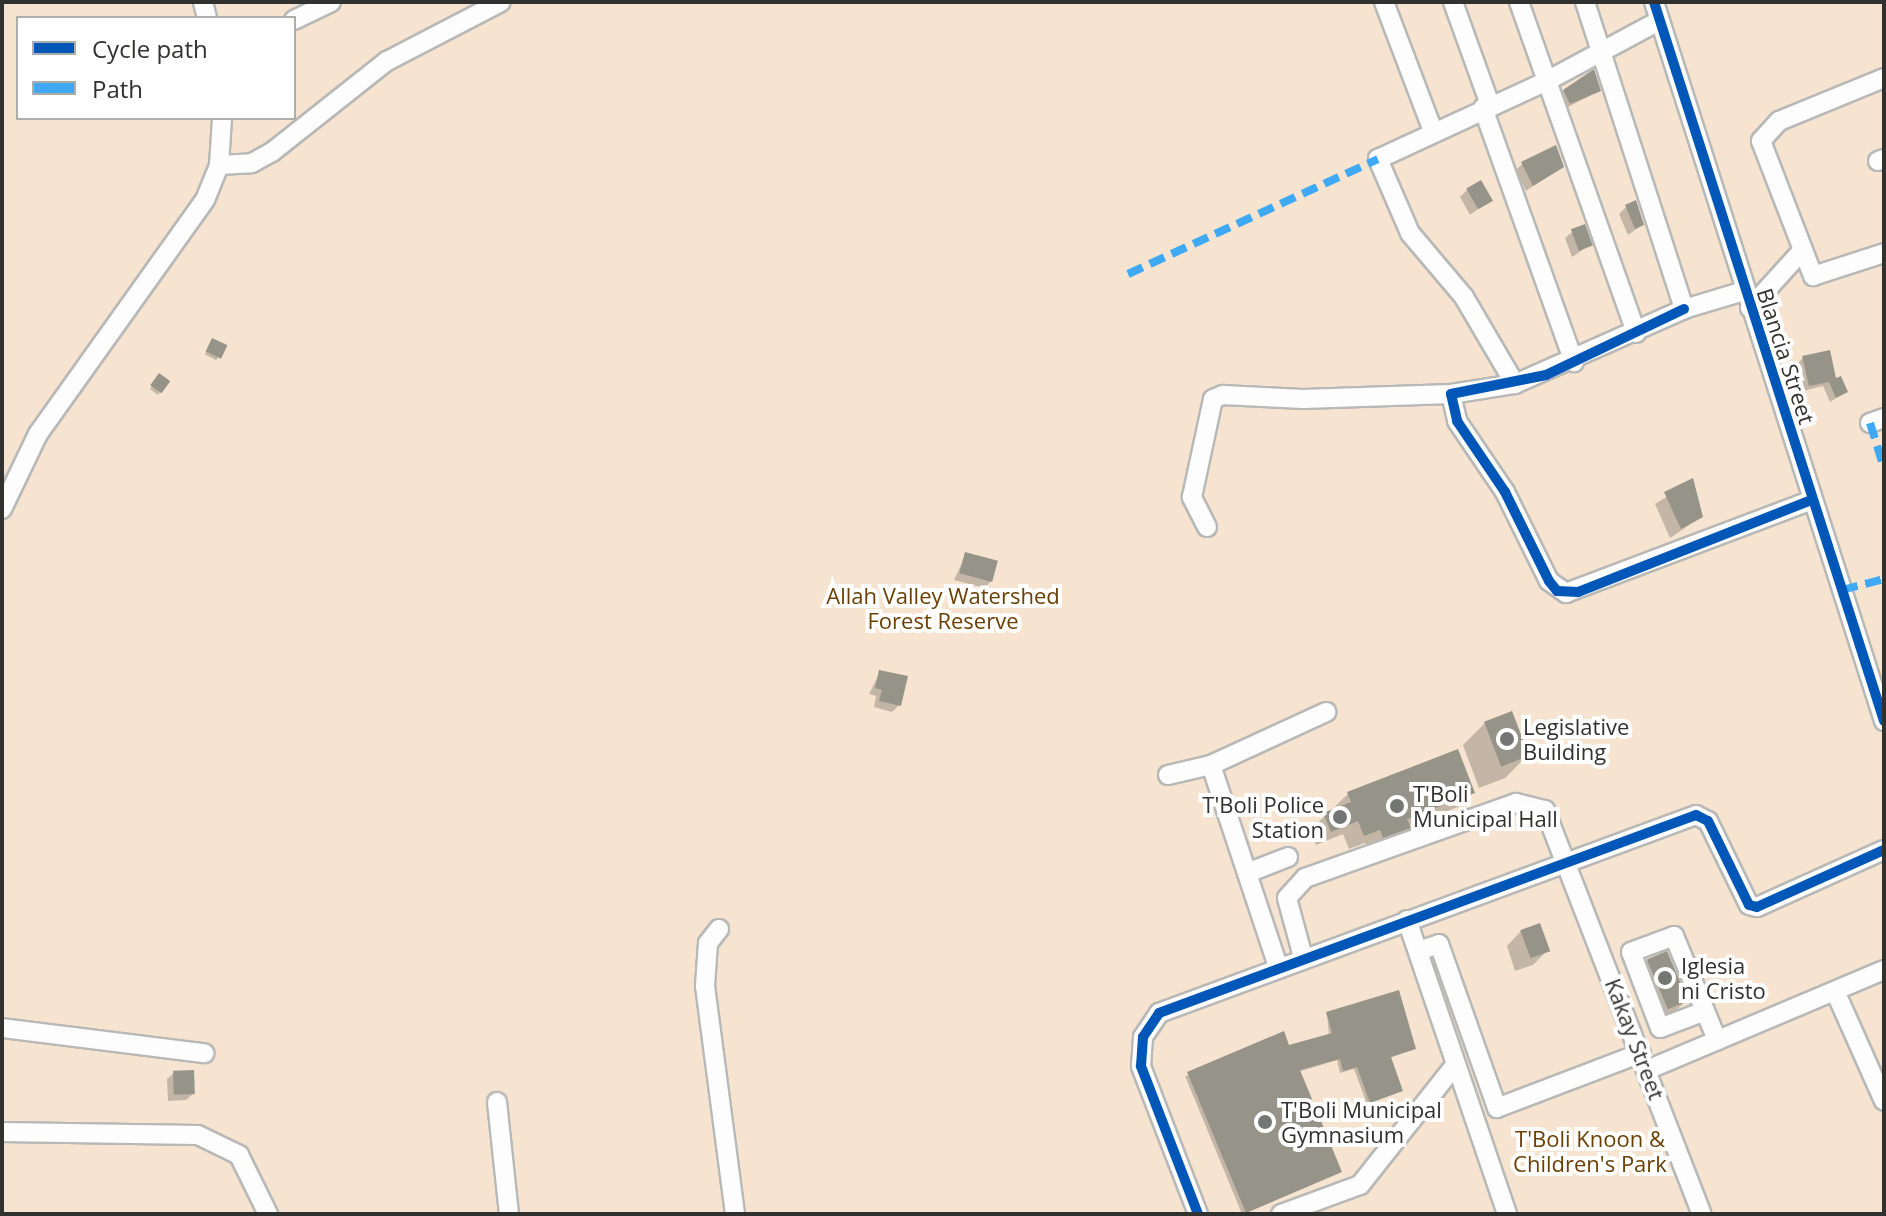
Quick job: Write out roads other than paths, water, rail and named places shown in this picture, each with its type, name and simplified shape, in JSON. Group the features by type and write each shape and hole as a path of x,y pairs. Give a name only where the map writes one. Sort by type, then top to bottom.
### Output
{"street":[{"path":"296,19 331,2"},
{"path":"219,165 252,163 272,152 387,61 501,2"},
{"path":"1384,2 1433,131"},
{"path":"1453,2 1574,362"},
{"path":"1519,2 1636,333"},
{"path":"1585,2 1684,309"},
{"name":"Blancia Street","path":"1654,2 1884,721"},
{"path":"1515,384 1464,297 1410,233 1378,159 1486,106 1545,82 1659,21"},
{"path":"1884,78 1779,121 1763,135 1763,150 1808,271 1822,277 1884,253"},
{"path":"2,509 38,434 189,225 219,165 222,120"},
{"path":"1207,527 1192,497 1213,399 1223,395 1303,399 1451,394 1515,384 1574,362 1684,309 1747,300 1801,252"},
{"path":"1451,394 1457,421 1485,457 1557,591 1578,592 1812,500"},
{"path":"1168,775 1211,765 1326,712"},
{"path":"1211,765 1278,966"},
{"name":"Kakay Street","path":"1303,957 1287,898 1305,878 1516,803 1545,810 1702,1214"},
{"path":"1198,1214 1144,1082 1143,1037 1159,1013 1278,966 1703,816 1749,905 1757,907 1884,850"},
{"path":"1247,873 1288,857"},
{"path":"1407,920 1507,1214"},
{"path":"719,929 708,943 705,986 735,1214"},
{"path":"1705,1011 1660,1028 1631,952 1674,936 1717,1040"},
{"path":"1418,951 1439,944 1497,1108 1717,1040 1884,970"},
{"path":"1835,991 1884,1101"},
{"path":"2,1028 204,1053"},
{"path":"1281,1214 1360,1185 1456,1064"},
{"path":"497,1102 509,1214"},
{"path":"2,1132 198,1135 239,1155 268,1214"}],"place":[{"name":"Legislative Building","path":"1507,739"},
{"name":"T'Boli Municipal Hall","path":"1397,806"},
{"name":"T'Boli Police Station","path":"1340,817"},
{"name":"Iglesia ni Cristo","path":"1665,978"},
{"name":"T'Boli Municipal Gymnasium","path":"1265,1122"}],"park label":[{"name":"Allah Valley Watershed Forest Reserve","path":"943,608"},
{"name":"T'Boli Knoon & Children's Park","path":"1590,1150"}]}
